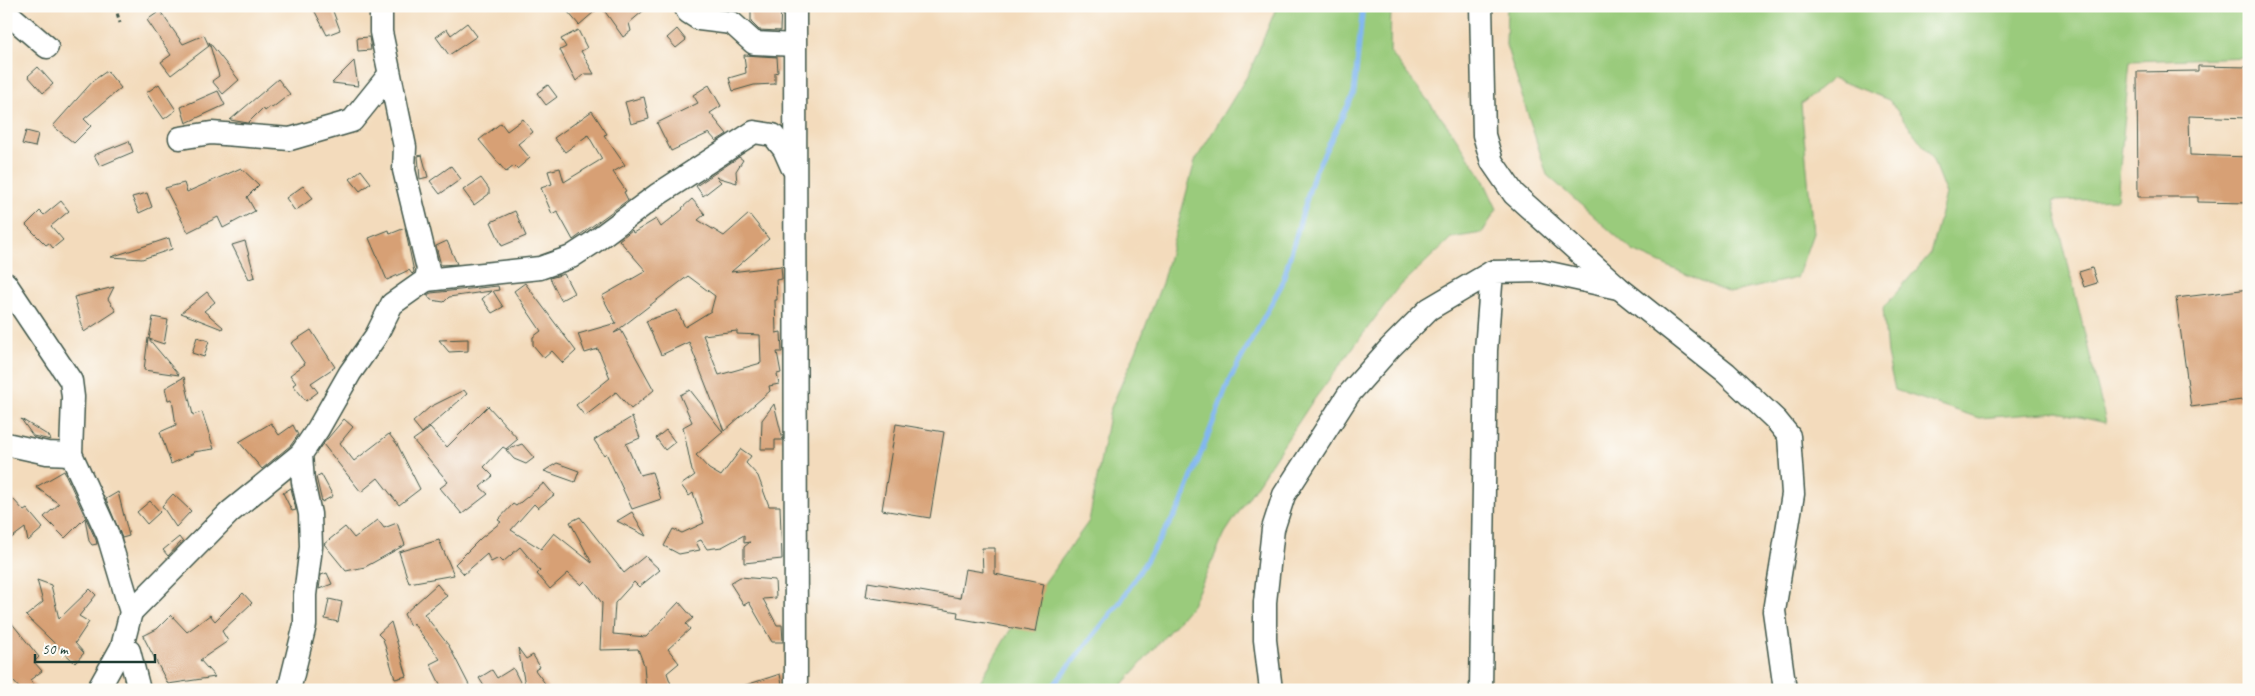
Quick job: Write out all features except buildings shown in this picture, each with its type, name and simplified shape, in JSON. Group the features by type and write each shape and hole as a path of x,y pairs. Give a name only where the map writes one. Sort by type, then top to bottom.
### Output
{"street":[{"path":"381,6 381,32 401,124 404,170 427,260 426,280"},
{"path":"685,6 688,12 700,19 732,23 754,43 794,45"},
{"path":"795,6 794,170 797,300 794,408 796,690"},
{"path":"1482,6 1484,135 1492,162 1514,194 1619,288 1726,373 1776,420 1789,436 1793,494 1774,611 1785,690"},
{"path":"6,12 47,47"},
{"path":"180,138 211,133 290,139 352,120 389,75"},
{"path":"131,612 230,512 301,454 350,374 376,336 392,304 426,280 540,268 571,257 656,195 754,132 773,135 784,149 794,170"},
{"path":"1271,690 1265,640 1264,602 1272,529 1284,495 1349,394 1390,348 1429,309 1492,272 1540,271 1619,288"},
{"path":"1481,690 1486,350 1492,272"},
{"path":"6,284 71,381 73,397 71,454 108,535 131,612 122,648 98,690"},
{"path":"6,444 47,453 71,454"},
{"path":"289,690 305,625 305,595 312,548 310,514 303,482 301,454"},
{"path":"122,648 129,651 139,690"}],"path":[{"path":"115,6 120,23"}],"green space":[{"path":"1277,6 1391,6 1390,52 1450,129 1483,179 1497,209 1482,233 1451,238 1396,290 1310,405 1225,533 1192,605 1118,690 975,690 1009,632 1089,521 1110,410 1136,351 1162,283 1195,161 1249,73"},
{"path":"1507,6 2249,6 2249,57 2130,61 2117,199 2053,201 2106,423 2058,412 1979,418 1895,390 1887,354 1883,308 1930,254 1946,194 1931,156 1889,100 1833,78 1801,104 1813,233 1797,278 1729,293 1633,251 1547,175 1506,45"}],"waterway":[{"path":"1050,690 1121,601 1180,507 1230,379 1282,284 1314,174 1354,93 1363,6"}]}
